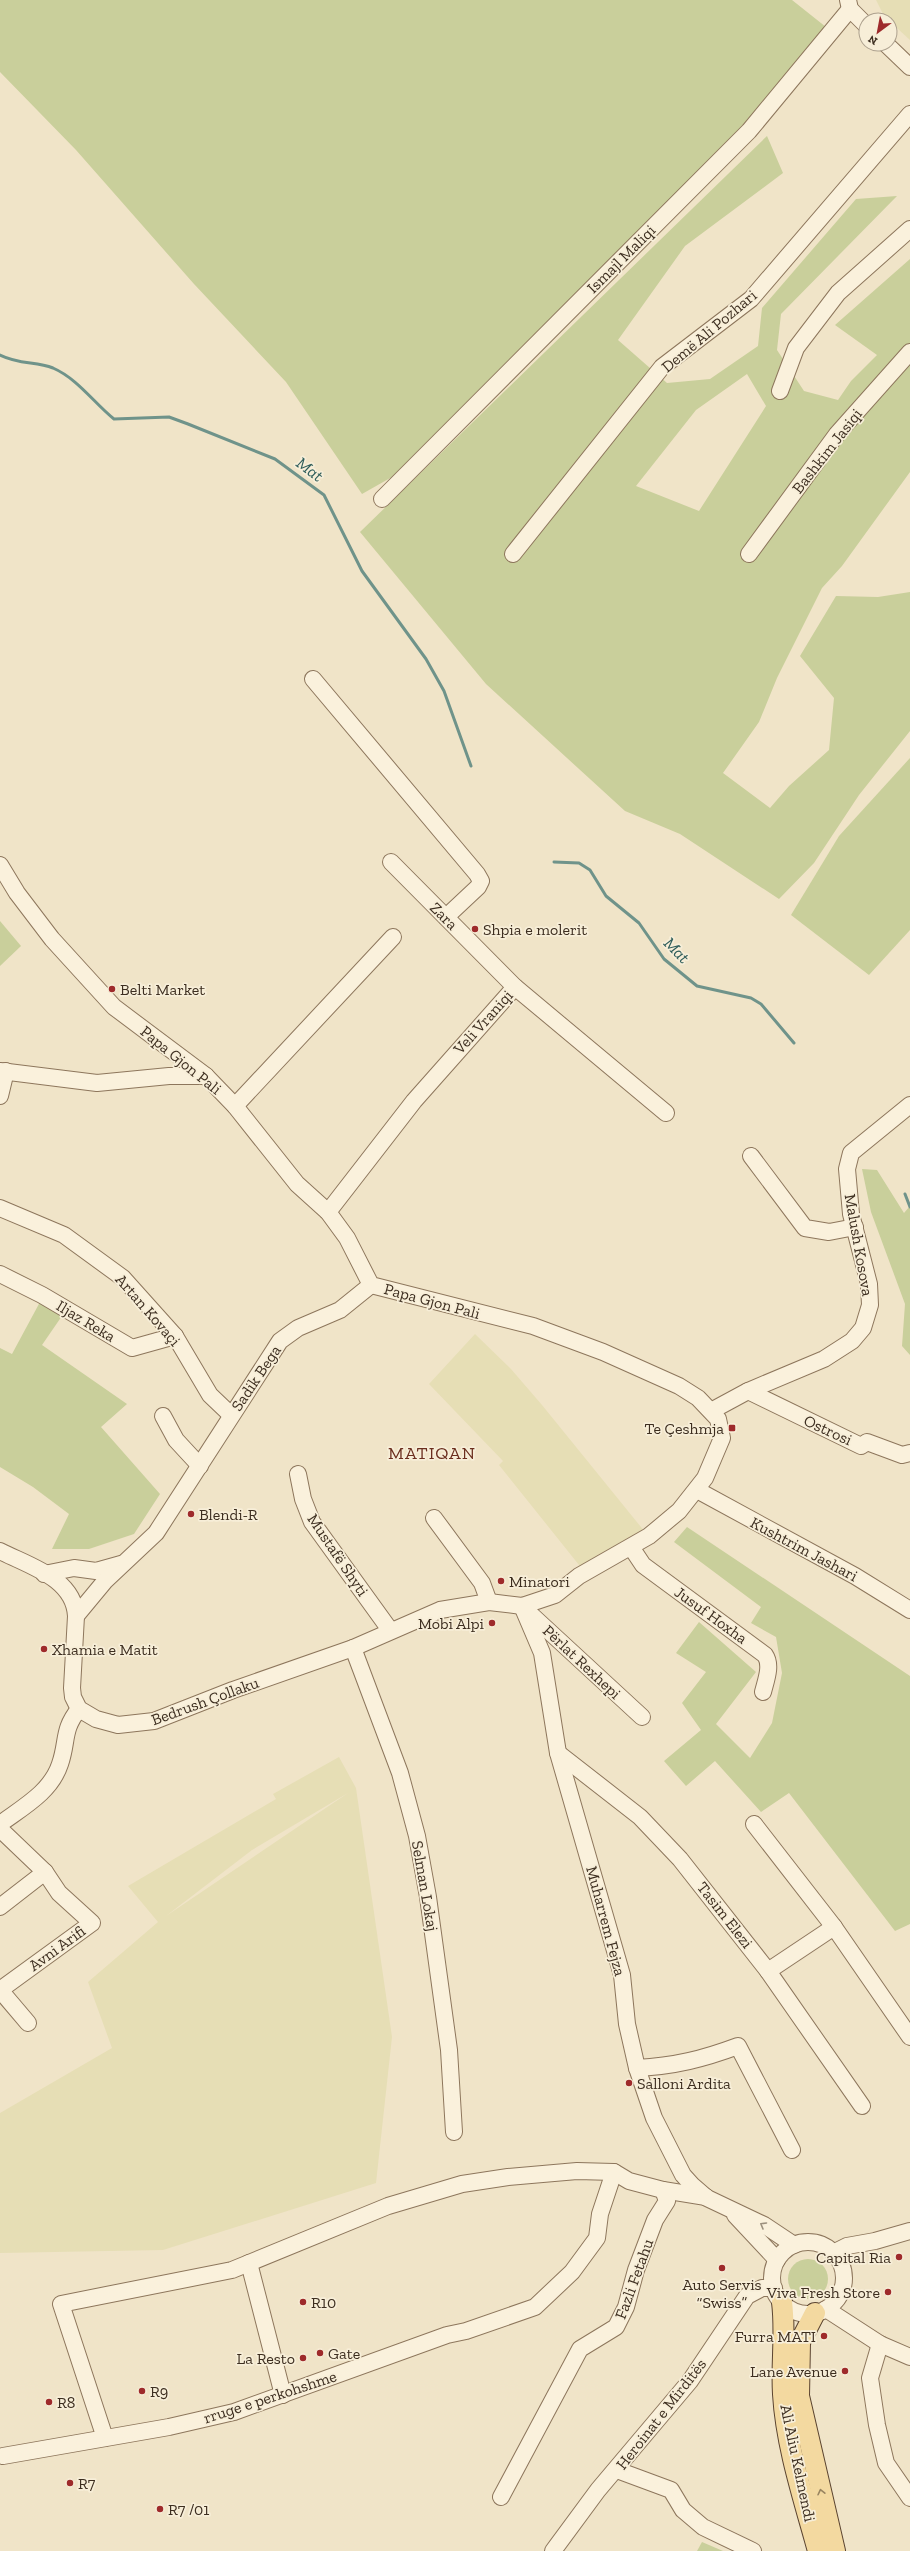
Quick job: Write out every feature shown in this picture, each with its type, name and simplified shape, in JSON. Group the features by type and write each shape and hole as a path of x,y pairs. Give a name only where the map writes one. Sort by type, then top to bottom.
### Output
{"main road":[{"name":"Ali Aliu Kelmendi","path":"778,2295 785,2329 783,2394 792,2451 818,2551"},
{"name":"Ali Aliu Kelmendi","path":"821,2311 800,2342 799,2396 835,2551"}],"street":[{"name":"Ismajl Maliqi","path":"382,499 749,131 849,5 858,16"},
{"path":"894,52 910,67"},
{"name":"Demë Ali Pozhari","path":"513,554 662,368 751,299 910,114"},
{"path":"780,391 796,348 838,293 910,229"},
{"name":"Bashkim Jasiqi","path":"749,554 837,434 910,352"},
{"path":"313,679 477,874 480,881 478,887 446,917"},
{"name":"Zara","path":"391,862 515,986"},
{"name":"Papa Gjon Pali","path":"0,865 18,894 52,939 114,1006 206,1076 236,1106 297,1184 328,1212 347,1238 371,1285 533,1326 603,1352 679,1386 698,1398 718,1419 722,1438 710,1468 697,1490 679,1511 631,1547 579,1576 555,1595 522,1606"},
{"path":"236,1106 394,937"},
{"name":"Veli Vraniqi","path":"328,1212 414,1101 515,986 666,1113"},
{"path":"0,1096 3,1071 97,1084 169,1076 206,1076"},
{"name":"Malush Kosova","path":"711,1410 748,1391 824,1359 852,1341 863,1328 870,1305 869,1284 851,1214 847,1169 856,1149 910,1105"},
{"path":"751,1156 805,1228 829,1232 855,1227"},
{"name":"Artan Kovaçi","path":"0,1208 64,1234 123,1278 175,1336 210,1395 231,1415"},
{"name":"Iljaz Reka","path":"0,1274 42,1295 132,1348 175,1336"},
{"name":"Sadik Bega","path":"76,1616 92,1595 122,1564 156,1533 280,1341 298,1328 340,1310 371,1285"},
{"name":"Ostrosi","path":"748,1391 764,1401 861,1446 867,1442 902,1455 910,1453"},
{"path":"163,1416 176,1440 200,1466"},
{"name":"Mustafë Shyti","path":"298,1474 303,1499 312,1522 390,1630"},
{"name":"Kushtrim Jashari","path":"697,1490 855,1576 910,1610"},
{"path":"434,1518 482,1583 489,1602"},
{"name":"Jusuf Hoxha","path":"631,1547 643,1565 765,1655 768,1660 768,1667 763,1692"},
{"path":"0,1551 44,1574 63,1586 71,1596 76,1606 72,1688 73,1697 79,1710 68,1722 61,1763 52,1780 40,1794 0,1824"},
{"name":"Sadik Bega","path":"44,1574 74,1568 96,1571 122,1564"},
{"name":"Bedrush Çollaku","path":"79,1710 96,1719 118,1725 154,1721 233,1690 353,1648 390,1630 440,1610 489,1602 522,1606"},
{"name":"Përlat Rexhepi","path":"522,1606 642,1717"},
{"name":"Muharrem Fejza","path":"522,1606 542,1653 558,1753 622,1975 627,2024 637,2068 654,2118 683,2175 708,2198 730,2210 764,2225 794,2246"},
{"name":"Selman Lokaj","path":"353,1648 400,1773 416,1836 428,1897 449,2050 454,2132"},
{"name":"Tasim Elezi","path":"558,1753 640,1817 698,1880 768,1971 862,2106"},
{"path":"754,1824 834,1927 910,2037"},
{"path":"0,1829 45,1872 0,1907"},
{"name":"Avni Arifi","path":"28,2023 0,1990 92,1923 59,1893 45,1872"},
{"path":"768,1971 834,1927"},
{"path":"637,2068 673,2066 704,2059 738,2046 792,2150"},
{"path":"106,2438 61,2304 209,2275 249,2263 388,2206 462,2184 528,2175 577,2171 614,2172 629,2181 663,2190 708,2198"},
{"name":"rruge e perkohshme","path":"3,2456 169,2427 234,2412 447,2335 466,2331 535,2307 572,2272 597,2238 600,2214 614,2172"},
{"name":"Fazli Fetahu","path":"501,2497 580,2349 616,2327 626,2307 636,2270 655,2220 667,2200 663,2190"},
{"name":"Muharrem Fejza","path":"730,2210 777,2260"},
{"path":"833,2253 847,2246 875,2241 910,2231"},
{"path":"821,2311 838,2298 844,2283 842,2267 833,2253 826,2248 813,2243 794,2246 777,2260 772,2276 778,2295 795,2312 821,2311 880,2344 910,2357"},
{"path":"249,2263 283,2394"},
{"name":"Heroinat e Mirditës","path":"553,2551 598,2490 617,2470 690,2381 747,2296 762,2288 778,2295"},
{"path":"880,2344 870,2378 877,2425 886,2463 910,2498"},
{"path":"617,2470 671,2490 683,2510 703,2527 753,2551"}],"shaded area":[{"path":"876,0 910,0 910,40 898,29 898,12 882,12"},
{"path":"475,1334 511,1369 542,1405 645,1532 583,1570 499,1465 503,1461 429,1384"},
{"path":"339,1757 356,1788 392,2037 376,2183 163,2250 0,2253 0,2113 112,2048 88,1982 158,1922 128,1886 276,1799 273,1794","holes":["348,1793 166,1916 252,1850"]}],"green space":[{"path":"0,0 792,0 831,31 649,231 392,477 362,494 286,382 194,284 76,150 0,72"},
{"path":"767,136 783,173 685,246 618,340 667,383 710,379 758,346 762,308 856,199 897,196 781,314 777,350 804,391 838,400 851,381 877,355 835,325 910,259 910,472 842,566 822,588 777,678 759,722 723,773 770,808 789,786 829,750 834,698 800,656 836,596 878,597 910,592 910,731 859,795 814,863 779,899 680,834 625,811 486,684 360,532","holes":["747,374 766,406 699,511 636,486 696,410"]},
{"path":"910,758 910,930 869,975 791,915 839,836"},
{"path":"0,921 21,946 0,966"},
{"path":"862,1169 877,1170 904,1213 910,1206 910,1355 902,1346 905,1304 871,1212"},
{"path":"40,1302 64,1313 42,1345 127,1404 101,1427 160,1494 134,1534 89,1549 52,1549 69,1514 33,1487 0,1467 0,1348 12,1354"},
{"path":"687,1527 910,1676 910,1924 895,1931 789,1793 761,1812 715,1761 686,1786 664,1761 701,1730 682,1703 706,1672 676,1653 699,1622 756,1672 716,1724 750,1758 772,1723 782,1673 776,1637 751,1623 761,1607 674,1542"},
{"path":"812,2259 819,2262 825,2268 828,2279 827,2287 819,2296 812,2299 804,2299 797,2296 789,2287 788,2275 791,2268 800,2260"},
{"path":"702,2542 723,2551 697,2551"}],"waterway":[{"name":"Mat","path":"0,355 21,362 47,366 62,373 78,385 114,419 169,417 275,459 324,495 362,571 426,659 444,691 471,766"},
{"name":"Mat","path":"554,862 579,863 590,870 606,896 639,923 664,959 697,986 751,998 761,1004 794,1043"},
{"name":"Mat","path":"905,1194 910,1207"}],"place":[{"name":"Shpia e molerit","path":"475,929"},
{"name":"Belti Market","path":"112,989"},
{"name":"Te Çeshmja","path":"732,1428"},
{"name":"Blendi-R","path":"191,1514"},
{"name":"Minatori","path":"501,1581"},
{"name":"Mobi Alpi","path":"492,1623"},
{"name":"Xhamia e Matit","path":"44,1649"},
{"name":"Salloni Ardita","path":"629,2083"},
{"name":"Capital Ria","path":"899,2257"},
{"name":"Auto Servis “Swiss”","path":"722,2268"},
{"name":"Viva Fresh Store","path":"888,2292"},
{"name":"R10","path":"303,2302"},
{"name":"Furra MATI","path":"824,2336"},
{"name":"Gate","path":"320,2353"},
{"name":"La Resto","path":"303,2358"},
{"name":"Lane Avenue","path":"845,2371"},
{"name":"R9","path":"142,2391"},
{"name":"R8","path":"49,2402"},
{"name":"R7","path":"70,2483"},
{"name":"R7 /01","path":"160,2509"}],"district":[{"name":"MATIQAN","path":"432,1453"}]}
